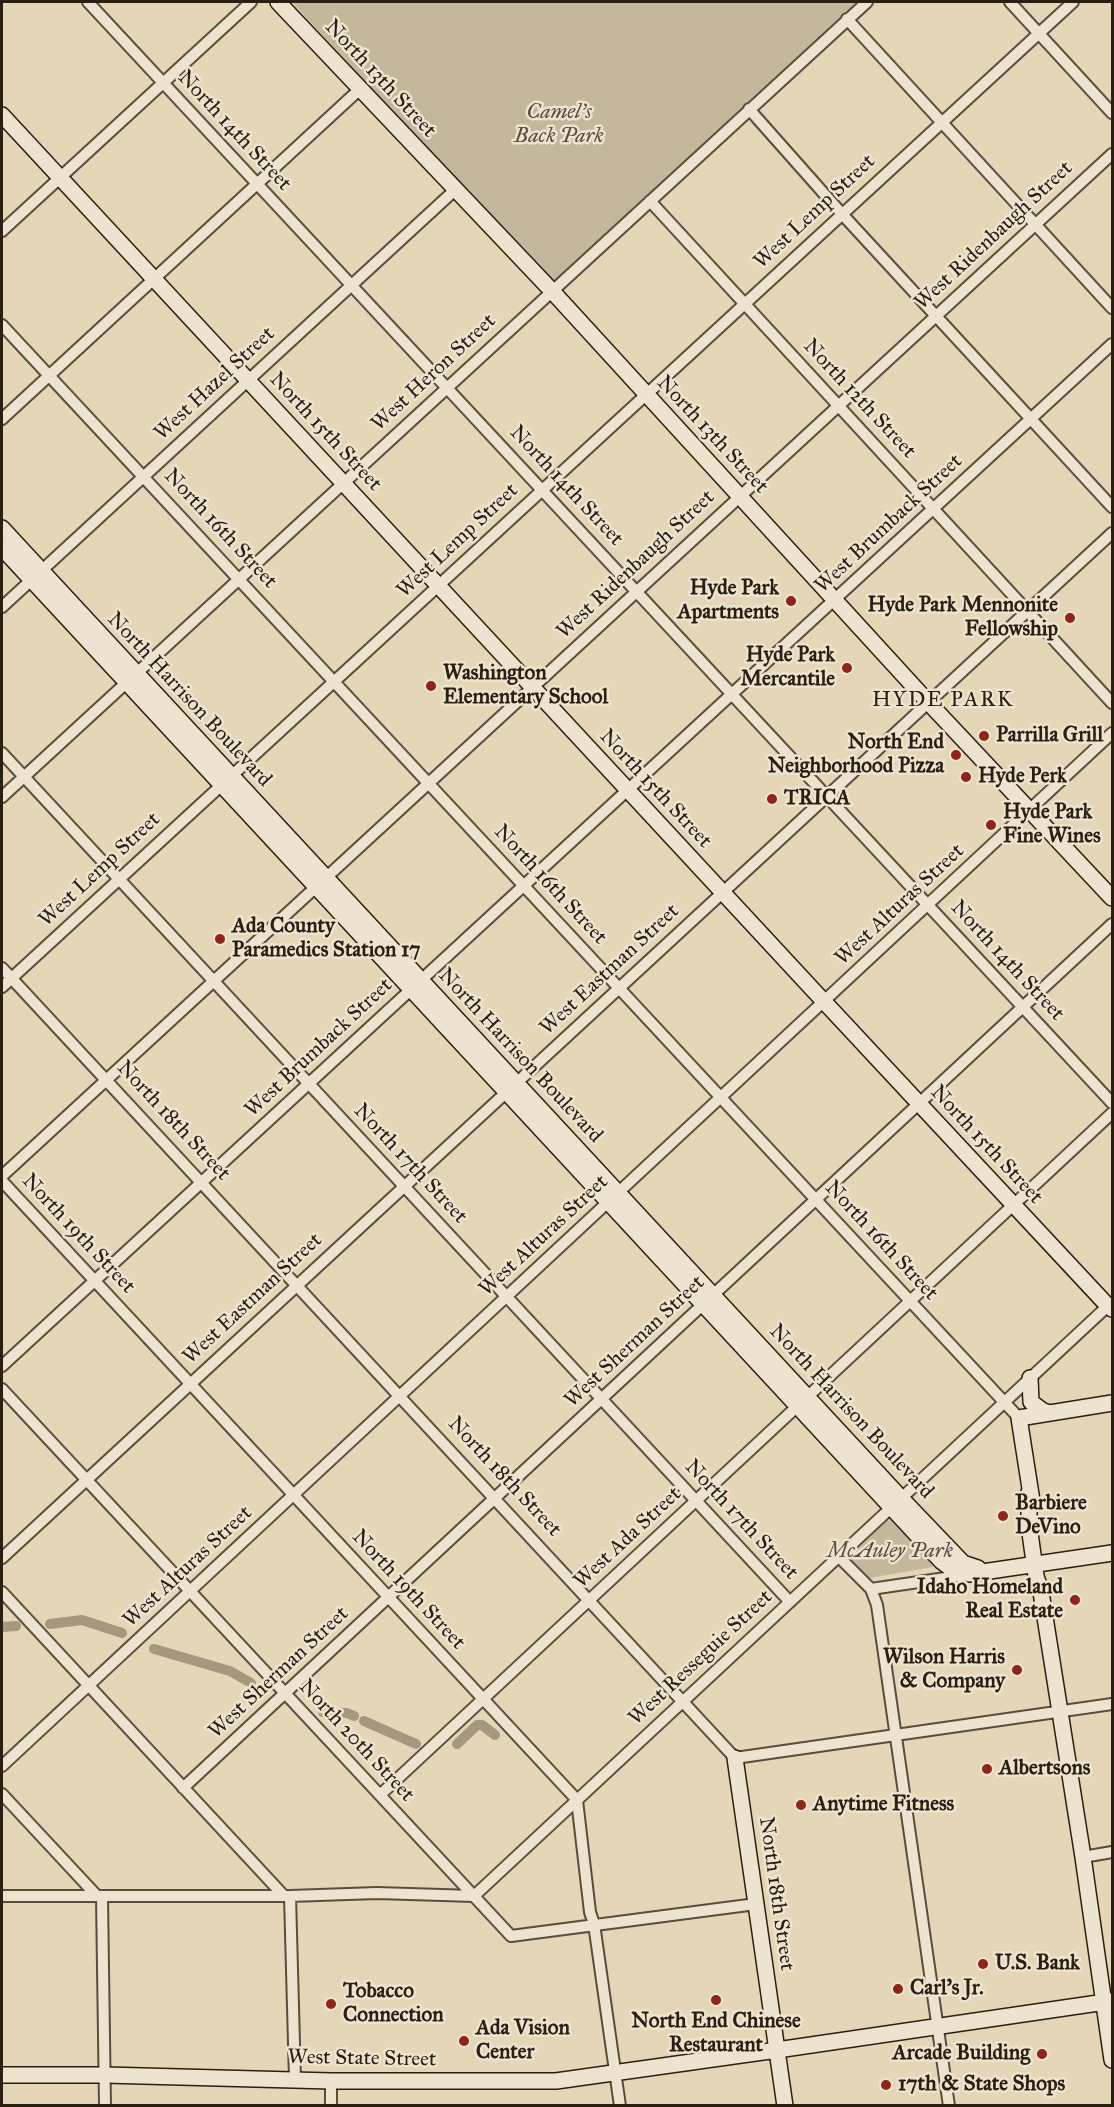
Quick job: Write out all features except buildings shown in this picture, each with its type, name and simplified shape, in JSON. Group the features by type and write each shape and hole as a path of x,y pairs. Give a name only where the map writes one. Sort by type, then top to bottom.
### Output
{"street":[{"name":"North 14th Street","path":"88,2 1113,1103"},
{"path":"2,231 251,2"},
{"name":"North 13th Street","path":"278,2 552,291 928,702 1113,898"},
{"name":"West Heron Street","path":"2,797 867,2"},
{"path":"1010,2 1113,112"},
{"name":"West Lemp Street","path":"2,987 1073,2"},
{"path":"847,19 1113,308"},
{"path":"2,419 360,89"},
{"path":"749,109 842,214 1113,507"},
{"name":"North 15th Street","path":"2,115 1111,1309"},
{"name":"West Ridenbaugh Street","path":"2,1176 1113,154"},
{"name":"West Hazel Street","path":"2,607 456,189"},
{"name":"North 12th Street","path":"650,201 1113,703"},
{"name":"North 16th Street","path":"2,325 1018,1418"},
{"name":"West Brumback Street","path":"2,1366 1113,344"},
{"name":"North Harrison Boulevard","path":"2,528 36,576"},
{"name":"West Eastman Street","path":"2,1558 1113,533"},
{"name":"North Harrison Boulevard","path":"2,548 36,576 897,1502 963,1563 993,1571"},
{"name":"West Alturas Street","path":"2,1766 1113,733"},
{"name":"North 17th Street","path":"2,753 790,1602"},
{"name":"West Sherman Street","path":"183,1788 1113,924"},
{"name":"North 18th Street","path":"2,968 735,1758 785,2106"},
{"name":"West Ada Street","path":"380,1795 1113,1113"},
{"name":"North 19th Street","path":"2,1181 577,1800"},
{"name":"West Resseguie Street","path":"474,1896 1030,1378 1111,1309"},
{"path":"1030,1378 1031,1402 1042,1411 1050,1413"},
{"name":"North 20th Street","path":"2,1389 511,1936 594,1924"},
{"path":"1113,1403 1018,1418 1029,1492 1038,1525 1039,1564 1045,1575 1041,1592 1108,2002 1113,2060"},
{"name":"North Harrison Boulevard","path":"897,1502 941,1561 949,1567 969,1574"},
{"path":"871,1589 1113,1553"},
{"path":"839,1557 871,1589 877,1605 949,2106"},
{"path":"2,1592 183,1788 287,1896 295,2080"},
{"path":"735,1758 1113,1704"},
{"path":"2,1794 99,1897 105,2106"},
{"path":"577,1800 590,1912 594,1924 620,2106"},
{"path":"1083,1857 1113,1852"},
{"path":"2,1896 287,1896 377,1893 474,1896"},
{"path":"594,1924 756,1904"},
{"name":"West State Street","path":"2,2075 295,2080 556,2080 1108,2002"},
{"path":"331,2106 332,2080"}],"green space":[{"name":"Camel's Back Park","path":"292,2 858,2 552,283"},
{"name":"McAuley Park","path":"893,1520 933,1567 864,1579 852,1565 851,1556 887,1521"}],"waterway":[{"path":"50,1624 82,1620 122,1633"},
{"path":"2,1627 16,1626"},
{"path":"154,1649 230,1671 251,1683"},
{"path":"323,1712 347,1713 354,1716"},
{"path":"364,1721 416,1744"},
{"path":"457,1744 477,1725 482,1725 495,1735"}],"place":[{"name":"Hyde Park Apartments","path":"791,601"},
{"name":"Hyde Park Mennonite Fellowship","path":"1070,618"},
{"name":"Hyde Park Mercantile","path":"847,668"},
{"name":"Washington Elementary School","path":"431,686"},
{"name":"Parrilla Grill","path":"984,736"},
{"name":"North End Neighborhood Pizza","path":"956,755"},
{"name":"Hyde Perk","path":"966,777"},
{"name":"TRICA","path":"772,799"},
{"name":"Hyde Park Fine Wines","path":"991,825"},
{"name":"Ada County Paramedics Station 17","path":"220,939"},
{"name":"Barbiere DeVino","path":"1003,1516"},
{"name":"Idaho Homeland Real Estate","path":"1075,1600"},
{"name":"Wilson Harris & Company","path":"1017,1670"},
{"name":"Albertsons","path":"987,1769"},
{"name":"Anytime Fitness","path":"801,1805"},
{"name":"U.S. Bank","path":"983,1964"},
{"name":"Carl's Jr.","path":"898,1989"},
{"name":"North End Chinese Restaurant","path":"716,2000"},
{"name":"Tobacco Connection","path":"331,2004"},
{"name":"Ada Vision Center","path":"464,2041"},
{"name":"Arcade Building","path":"1042,2054"},
{"name":"17th & State Shops","path":"886,2085"}],"district":[{"name":"HYDE PARK","path":"943,701"}]}
